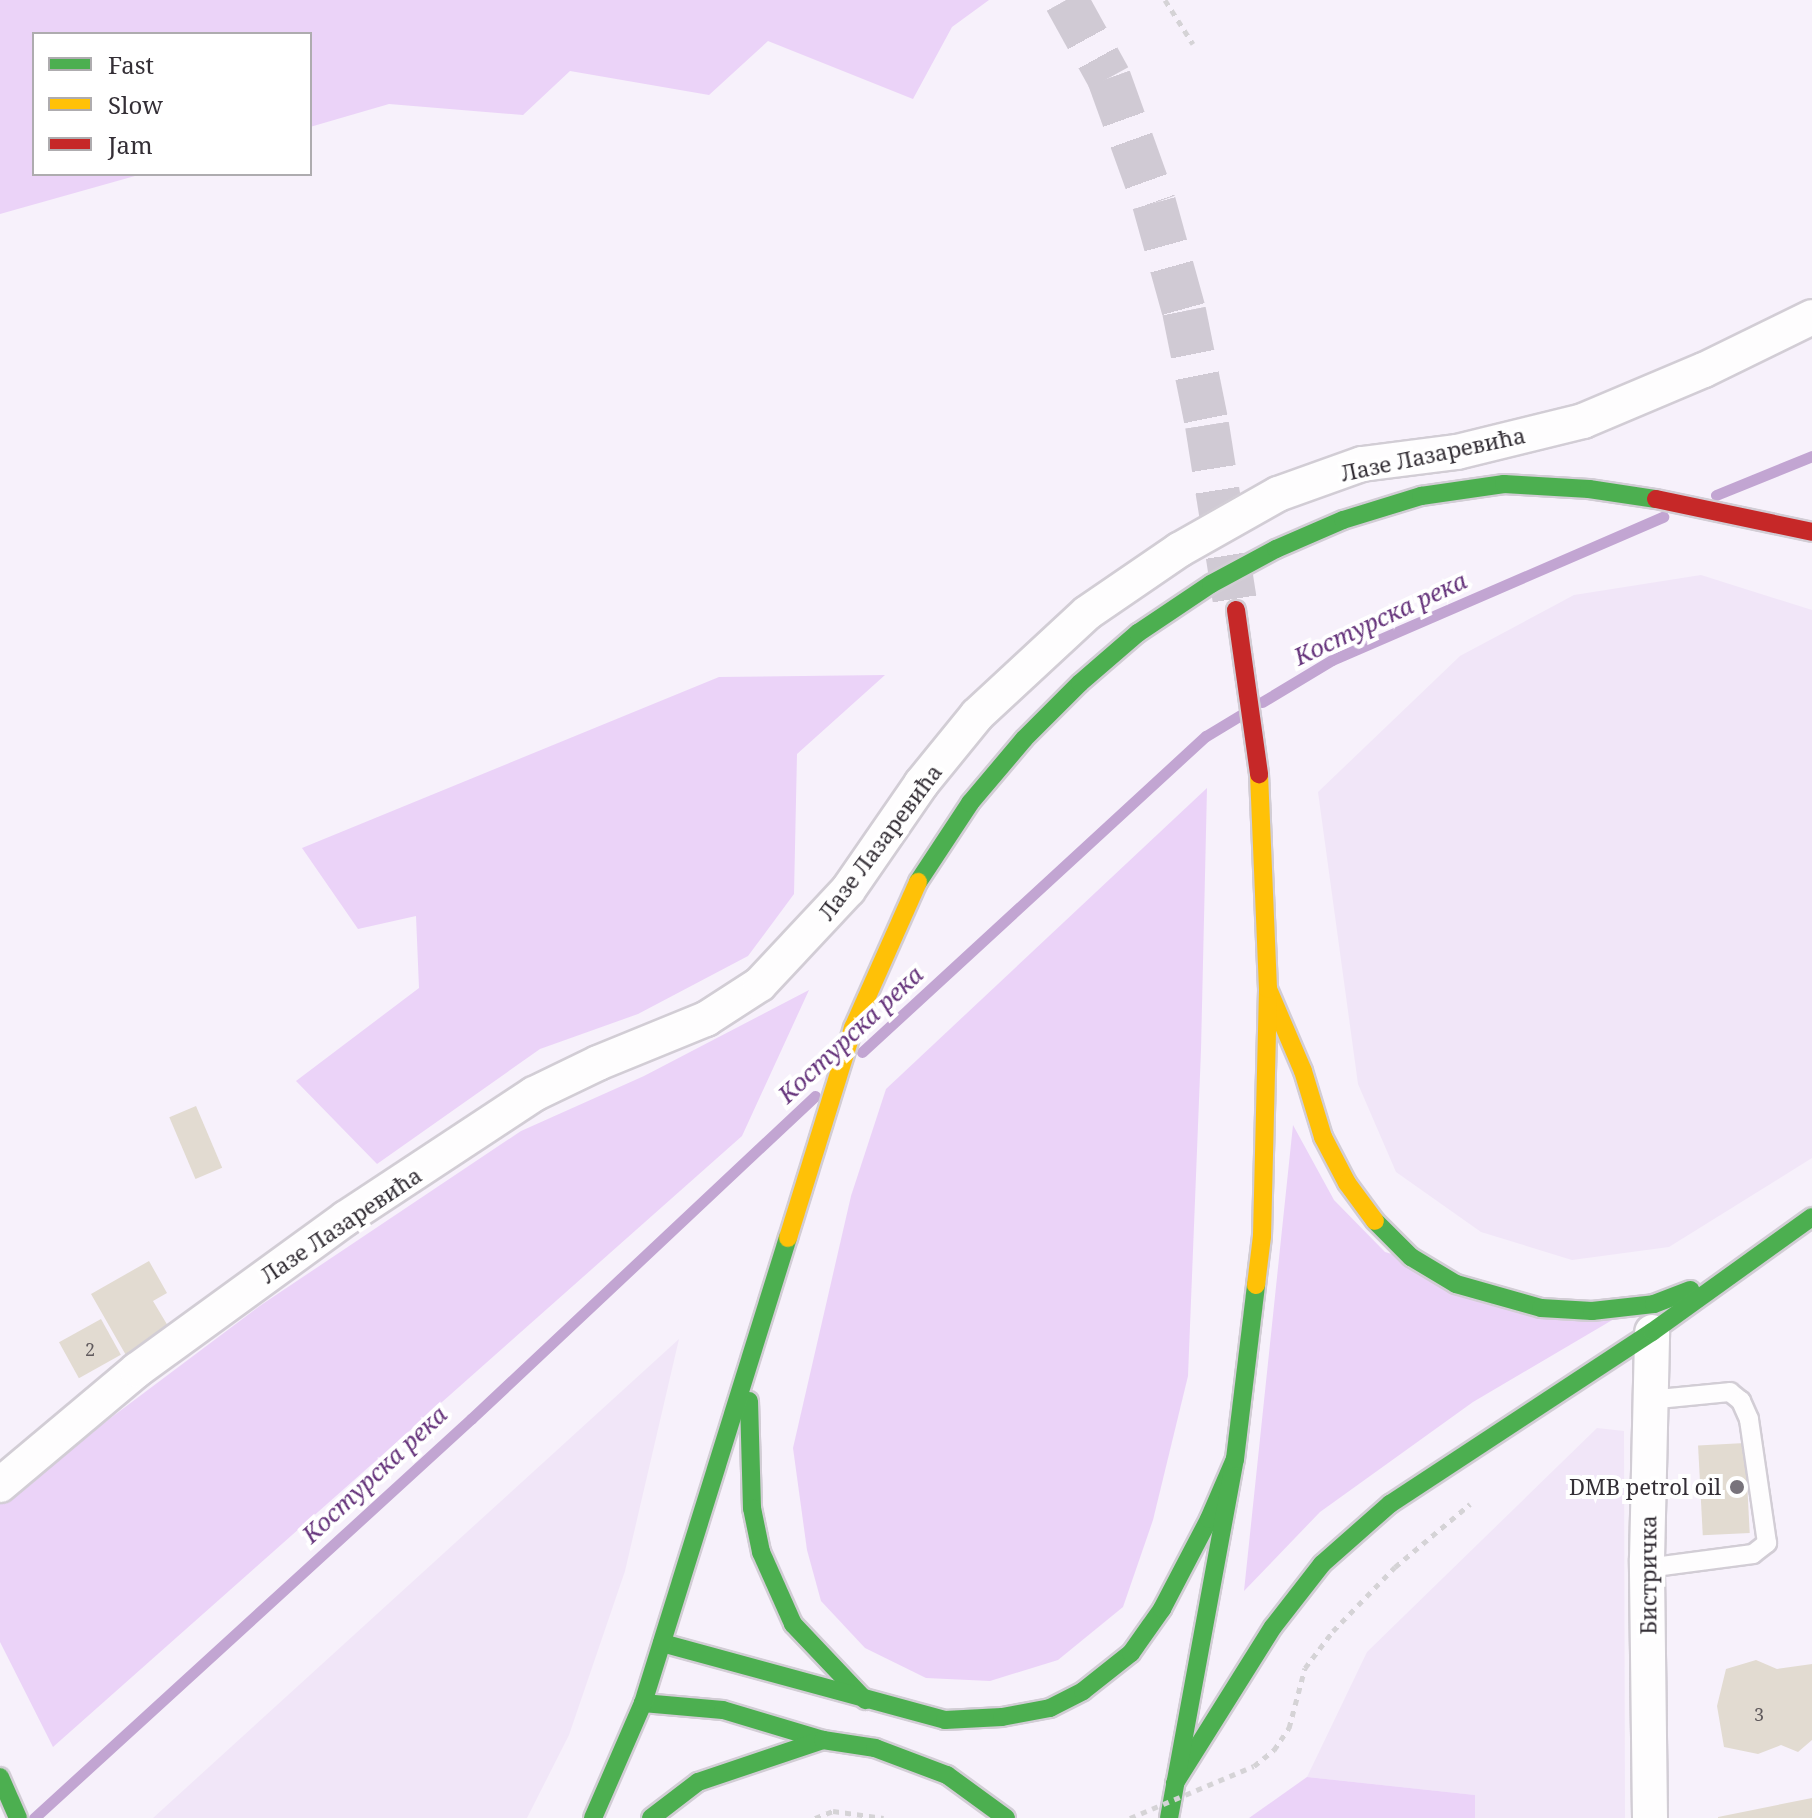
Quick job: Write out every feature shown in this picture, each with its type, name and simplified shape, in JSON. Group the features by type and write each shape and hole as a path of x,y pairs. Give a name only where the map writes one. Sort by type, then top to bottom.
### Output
{"main road":[{"path":"593,1818 643,1703 853,1028 925,867 970,803 1024,739 1080,683 1138,633 1211,584 1276,549 1343,520 1421,496 1504,484 1589,489 1691,505 1807,530"},
{"path":"1169,1818 1235,1459 1262,1236 1268,989 1257,741 1236,610"},
{"path":"1268,989 1303,1071 1323,1137 1347,1183 1372,1217 1411,1257 1469,1288 1541,1308 1592,1311 1654,1304 1733,1273"},
{"path":"1175,1783 1273,1627 1322,1564 1390,1504 1652,1332 1812,1217"},
{"path":"748,1364 752,1508 761,1552 793,1624 867,1701"},
{"path":"662,1643 945,1720 1002,1717 1050,1708 1083,1691 1131,1653 1162,1609 1209,1519 1235,1459"},
{"path":"643,1703 723,1710 823,1740 875,1748 947,1775 1006,1818"},
{"path":"651,1818 698,1782 823,1740"},
{"path":"0,1777 18,1818"}],"street":[{"name":"Лазе Лазаревића","path":"0,1485 137,1370 346,1218 534,1094 598,1063 706,1019 760,984 848,890 921,784 977,715 1087,613 1179,550 1278,494 1362,464 1457,452 1583,421 1704,370 1812,317"},
{"name":"Бистричка","path":"1650,1818 1647,1568 1652,1332"}],"lane":[{"path":"1647,1568 1753,1554 1767,1543 1749,1419 1741,1401 1730,1392 1649,1400"}],"path":[{"path":"1165,0 1193,44"},
{"path":"1130,1818 1254,1766 1274,1750 1289,1728 1305,1668 1333,1631 1395,1567 1478,1497"},
{"path":"815,1818 833,1811 884,1818"}],"shaded area":[{"path":"0,0 989,0 952,27 913,99 768,41 709,95 570,71 523,115 389,104 312,126 312,32 32,32 32,176 135,176 0,214"},
{"path":"1701,575 1812,610 1812,1158 1669,1247 1572,1260 1481,1232 1396,1172 1358,1084 1318,792 1460,656 1574,595"},
{"path":"885,675 797,754 794,894 748,956 638,1014 540,1049 377,1164 296,1081 419,988 416,916 358,929 302,848 719,677"},
{"path":"1207,788 1201,1050 1188,1376 1153,1520 1123,1607 1058,1660 990,1681 926,1678 865,1648 821,1601 807,1550 793,1448 851,1196 886,1089"},
{"path":"809,990 742,1136 53,1747 0,1642 0,1501 261,1305 521,1131 644,1076"},
{"path":"1293,1125 1334,1200 1385,1252 1614,1319 1473,1402 1320,1512 1244,1591"},
{"path":"679,1339 625,1571 569,1735 527,1818 153,1818"},
{"path":"1597,1428 1624,1431 1625,1818 1475,1818 1475,1795 1307,1777 1367,1652"},
{"path":"1307,1777 1475,1795 1475,1818 1249,1818"}],"building":[{"path":"196,1106 222,1168 195,1179 169,1117"},
{"path":"149,1261 167,1293 153,1301 171,1331 127,1357 91,1294"},
{"path":"101,1319 121,1355 79,1378 59,1342"},
{"path":"1745,1443 1750,1533 1703,1535 1698,1445"},
{"path":"1756,1660 1777,1669 1812,1664 1812,1740 1798,1752 1781,1745 1758,1754 1724,1747 1717,1706 1726,1669"},
{"path":"1812,1798 1812,1818 1718,1818 1718,1817"}],"waterway":[{"name":"Костурска река","path":"1716,495 1812,456"},
{"name":"Костурска река","path":"1262,702 1332,660 1663,517"},
{"name":"Костурска река","path":"862,1052 1206,736 1244,713"},
{"name":"Костурска река","path":"34,1818 471,1419 815,1096"}],"tunnel":[{"path":"1066,0 1109,78 1154,203 1184,311 1207,425 1236,608"}],"traffic: fast":[{"path":"918,882 970,803 1024,739 1080,683 1138,633 1211,584 1276,549 1343,520 1421,496 1504,484 1589,489 1656,499"},
{"path":"1175,1783 1273,1627 1322,1564 1390,1504 1652,1332 1812,1217"},
{"path":"1375,1221 1411,1257 1456,1284 1541,1308 1592,1311 1654,1304 1690,1290"},
{"path":"593,1818 643,1703 788,1238"},
{"path":"1169,1818 1235,1459 1256,1285"},
{"path":"749,1401 752,1508 761,1552 793,1624 865,1700"},
{"path":"662,1643 945,1720 1002,1717 1050,1708 1083,1691 1131,1653 1162,1609 1209,1519 1235,1459"},
{"path":"643,1703 723,1710 823,1740"},
{"path":"651,1818 698,1782 823,1740 875,1748 947,1775 1006,1818"},
{"path":"0,1777 18,1818"}],"traffic: slow":[{"path":"1256,1285 1262,1236 1268,989 1259,774"},
{"path":"788,1238 853,1028 918,882"},
{"path":"1268,989 1303,1071 1323,1137 1347,1183 1375,1221"}],"traffic: jam":[{"path":"1656,499 1812,532"},
{"path":"1236,610 1259,774"}],"place":[{"name":"DMB petrol oil","path":"1737,1487"}]}
